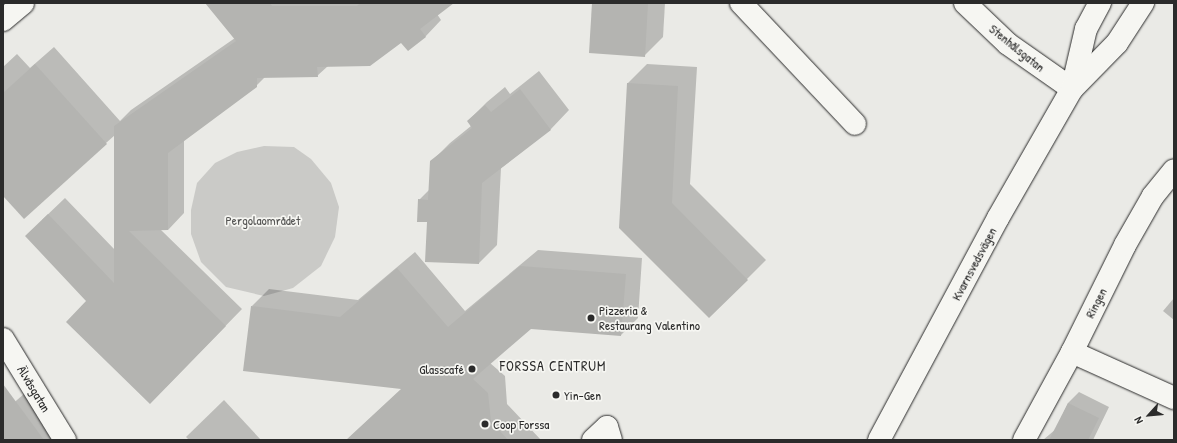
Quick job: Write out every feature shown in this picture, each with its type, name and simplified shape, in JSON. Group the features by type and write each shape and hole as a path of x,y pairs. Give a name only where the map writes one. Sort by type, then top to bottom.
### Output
{"street":[{"path":"3,20 23,3"},
{"path":"741,3 855,124"},
{"name":"Stenhålsgatan","path":"965,3 1008,44 1072,89"},
{"name":"Kvarnsvedsvägen","path":"1072,89 1086,29 1100,3"},
{"name":"Kvarnsvedsvägen","path":"879,440 998,218 1072,89 1116,43 1143,3"},
{"name":"Ringen","path":"1024,440 1072,352 1125,246 1152,196 1174,170"},
{"name":"Älvåsgatan","path":"3,339 65,440"},
{"path":"1072,352 1174,398"}],"green space":[{"name":"Pergolaområdet","path":"264,146 294,147 311,159 331,183 339,207 335,237 321,266 293,288 264,296 226,287 201,262 191,234 191,210 197,183 215,163 237,152"}],"building":[{"path":"205,3 270,3 272,6 357,6 360,3 454,3 420,29 426,37 408,51 401,43 370,66 317,67 318,77 257,78 257,87 168,153 168,230 129,231 226,326 150,404 66,322 86,301 25,236 48,214 114,283 114,126 236,41"},
{"path":"592,3 648,3 645,57 589,53"},
{"path":"35,64 107,144 24,219 3,196 3,93"},
{"path":"627,83 678,86 672,203 748,280 709,318 619,228"},
{"path":"520,89 551,130 482,183 479,264 425,262 427,222 417,222 418,199 428,200 430,161 472,128 467,121 485,105 491,112"},
{"path":"520,266 626,274 621,336 531,329 473,379 488,393 491,421 508,440 346,440 401,389 243,371 251,306 340,317 397,268 448,327"},
{"path":"3,384 44,440 3,440"},
{"path":"1068,403 1099,418 1088,440 1049,440"}],"place":[{"name":"Pizzeria & Restaurang Valentino","path":"591,318"},
{"name":"Glasscafé","path":"472,369"},
{"name":"Yin-Gen","path":"556,395"},
{"name":"Coop Forssa","path":"485,424"}],"district":[{"name":"FORSSA CENTRUM","path":"553,366"}]}
